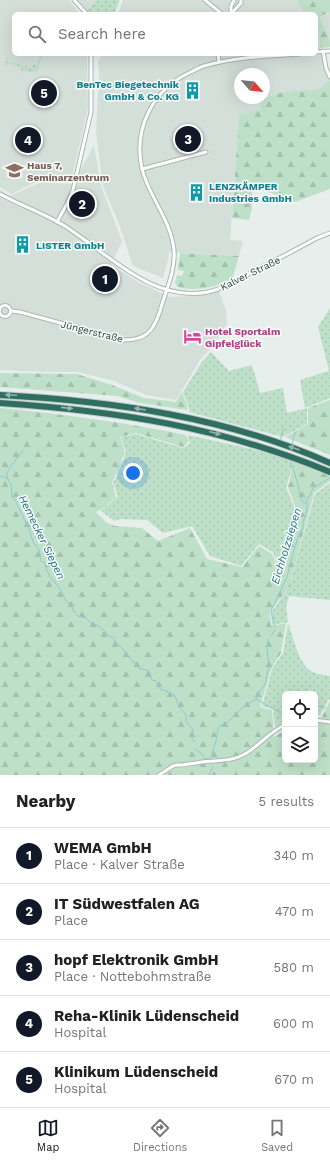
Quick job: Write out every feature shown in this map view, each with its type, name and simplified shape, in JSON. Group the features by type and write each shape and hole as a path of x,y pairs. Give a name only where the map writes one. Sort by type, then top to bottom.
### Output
{"highway":[{"path":"0,395 89,402 143,409 179,416 249,433 310,454 330,463"},
{"path":"0,403 92,411 177,424 253,444 330,472"}],"street":[{"path":"74,0 85,12"},
{"path":"205,0 220,12"},
{"path":"231,12 231,6 234,0"},
{"path":"233,12 241,3 241,0"},
{"path":"323,51 326,68 330,77"},
{"path":"318,52 330,51"},
{"path":"57,222 73,190 91,112 91,56"},
{"path":"218,56 220,62"},
{"name":"Jüngerstraße","path":"11,312 20,312 123,340 133,340 144,336 152,330 157,321 167,289 172,270 174,252 167,225 142,169 140,153 142,126 146,115 155,99 171,84 185,74 204,66 220,62 278,56"},
{"path":"142,169 206,152"},
{"name":"Kalver Straße","path":"0,194 57,222 86,240 126,270 148,282 184,294 207,292 224,287 317,238 330,233"},
{"path":"318,720 330,722"},
{"path":"159,775 177,765 231,760 237,758 248,752 272,732 282,727"}],"shaded area":[{"path":"0,0 69,0 78,12 12,12 12,56 87,56 88,108 71,182 43,179 11,194 0,187"},
{"path":"77,0 97,0 87,10"},
{"path":"123,0 296,0 305,12 119,12"},
{"path":"330,12 330,41 320,15"},
{"path":"318,28 324,69 330,79 319,89 282,92 270,96 270,68 234,68 234,104 260,104 261,109 239,115 230,240 243,241 239,256 169,252 163,278 133,266 119,224 103,186 96,133 99,73 98,62 101,56 318,56"},
{"path":"94,145 101,186 122,241 111,265 140,283 170,297 194,296 219,291 226,311 227,324 210,349 200,360 176,400 146,395 114,381 78,372 0,370 0,190 10,196 41,182 73,184"}],"green space":[{"path":"97,0 120,0 115,12 88,12 87,10"},
{"path":"296,0 330,0 330,12 320,16 330,41 330,47 320,48 318,12 305,12"},
{"path":"39,56 42,56 37,71 30,72 20,70 21,67 8,63 7,66 5,65 7,58 9,58 8,61 32,68 33,65 37,65"},
{"path":"329,80 330,81 330,189 295,202 252,186 252,208 249,220 232,218 239,115 261,109 260,104 270,104 270,96 282,92 319,89"},
{"path":"180,253 239,256 232,280 212,287 192,289 178,287 175,283 177,275 182,276 184,271 178,270"},
{"path":"330,308 330,398 305,408 300,380 329,371 318,327"},
{"path":"211,352 229,371 252,365 260,393 283,388 287,413 307,408 307,424 283,437 189,412 189,407 183,392 202,362"},
{"path":"0,373 77,374 112,385 144,398 176,402 182,392 188,407 187,410 140,403 117,396 0,387"},
{"path":"330,400 330,455 285,437 308,424 308,408"},
{"path":"0,408 93,419 186,435 189,441 183,447 136,433 120,437 125,452 112,483 116,497 104,508 96,512 107,523 115,526 142,528 158,541 190,528 207,559 242,567 259,546 272,554 278,566 293,540 295,506 288,487 294,462 330,476 330,481 314,493 289,587 270,612 271,626 286,623 281,653 271,669 260,707 272,710 274,737 282,732 282,763 318,763 318,723 330,701 330,775 0,775"},
{"path":"136,434 183,448 190,443 188,435 270,453 294,462 286,487 294,507 292,539 278,565 273,552 259,544 241,566 210,556 192,526 163,533 147,520 121,519 114,521 101,511 118,496 113,483 122,465 126,452 121,437"},
{"path":"330,483 330,600 289,596 286,607 288,622 272,625 271,613 289,587 315,494"},
{"path":"288,623 303,663 307,668 315,673 330,676 330,700 328,700 320,715 318,715 318,691 282,691 282,724 275,727 273,709 262,706 272,669 283,653"}],"waterway":[{"path":"281,441 284,428"},
{"path":"292,445 296,432"},
{"name":"Hemecker Siepen","path":"23,450 11,466 7,473 7,478 11,484 12,497 29,528 33,542 39,550 41,561 45,563 46,569 52,580 55,581 66,601 70,604 78,616 86,618 91,623 99,626 109,636 114,638 130,659 139,665 139,668 149,671 152,680 156,681 160,689 167,691 169,695 174,694 180,708 186,715 186,721 193,730 192,738 195,742"},
{"path":"290,459 301,499 306,504"},
{"name":"Hemecker Siepen","path":"0,476 7,478"},
{"name":"Eichholzsiepen","path":"275,627 271,611 287,577 299,534 303,528 303,522 307,510 307,498 310,496 313,488 330,478"},
{"name":"Eichholzsiepen","path":"271,636 275,630"},
{"name":"Eichholzsiepen","path":"217,757 212,753 218,729 220,726 228,722 242,708 256,699 266,683 269,668 267,648 268,639"},
{"path":"256,699 279,712 282,712"},
{"path":"318,706 325,708"},
{"name":"Hemecker Siepen","path":"194,749 201,753 205,759 209,759 213,755"},
{"name":"Eichholzsiepen","path":"209,775 213,767"}],"place":[{"name":"BenTec Biegetechnik GmbH & Co. KG","path":"192,90"},
{"name":"Klinikum Lüdenscheid","path":"44,93"},
{"name":"hopf Elektronik GmbH","path":"188,139"},
{"name":"Reha-Klinik Lüdenscheid","path":"28,140"},
{"name":"Haus 7, Seminarzentrum","path":"14,171"},
{"name":"LENZKÄMPER Industries GmbH","path":"196,192"},
{"name":"IT Südwestfalen AG","path":"82,204"},
{"name":"LISTER GmbH","path":"23,245"},
{"name":"WEMA GmbH","path":"105,279"},
{"name":"Hotel Sportalm Gipfelglück","path":"192,337"}]}
